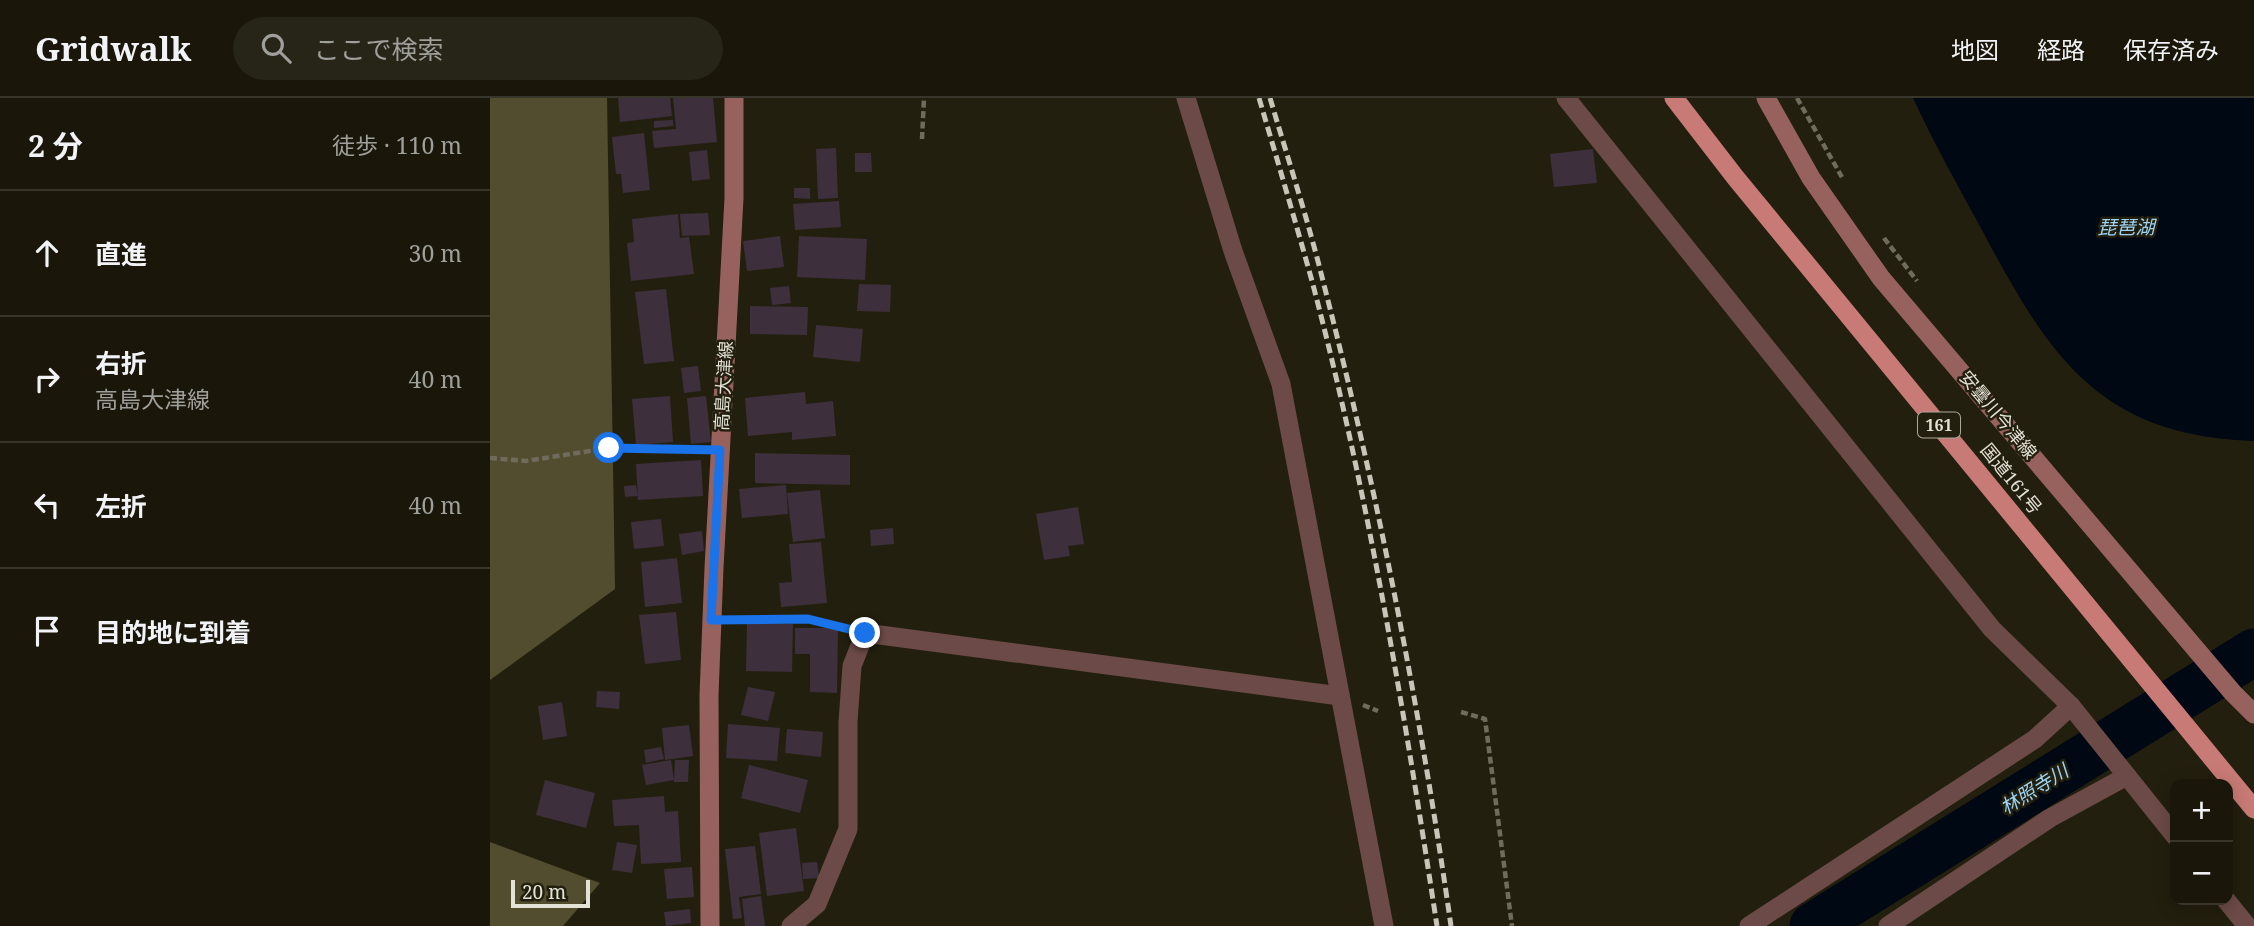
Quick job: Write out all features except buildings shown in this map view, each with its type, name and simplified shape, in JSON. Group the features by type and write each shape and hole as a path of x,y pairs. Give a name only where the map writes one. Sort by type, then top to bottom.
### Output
{"highway":[{"name":"国道161号","path":"1665,98 1735,177 2254,809"},
{"name":"国道161号","path":"1675,98 1735,177"}],"main road":[{"name":"高島大津線","path":"710,926 711,620 734,198 734,98"},
{"name":"安曇川今津線","path":"1766,98 1811,178 1881,278 2233,693 2254,714"}],"street":[{"path":"1186,98 1233,251 1281,384 1384,926"},
{"path":"1566,98 1992,629 2074,711 2170,830"},
{"path":"791,926 817,904 848,829 848,722 852,666 865,633 1340,696"},
{"path":"1749,926 2074,711"},
{"path":"1888,926 2123,771"},
{"path":"2230,905 2247,926"}],"path":[{"path":"922,139 925,98"},
{"path":"1797,98 1849,188"},
{"path":"1880,233 1922,287"},
{"path":"490,458 526,461 609,448 720,450"},
{"path":"711,620 808,619 865,633"},
{"path":"1461,712 1485,719 1511,926"}],"shaded area":[{"path":"490,98 607,98 615,589 490,680"},
{"path":"490,842 600,883 563,926 490,926"}],"water":[{"name":"琵琶湖","path":"1913,98 2254,98 2254,441 2201,436 2156,424 2117,405 2085,381 2057,351 2031,315 1955,181"}],"waterway":[{"name":"林照寺川","path":"1813,926 2254,652"}],"railway":[{"path":"1259,98 1312,281 1351,441 1398,683 1437,926"},
{"path":"1270,98 1317,258 1362,441 1426,764 1451,926"}],"route":[{"path":"609,448 720,450 711,620 808,619 865,633"}]}
